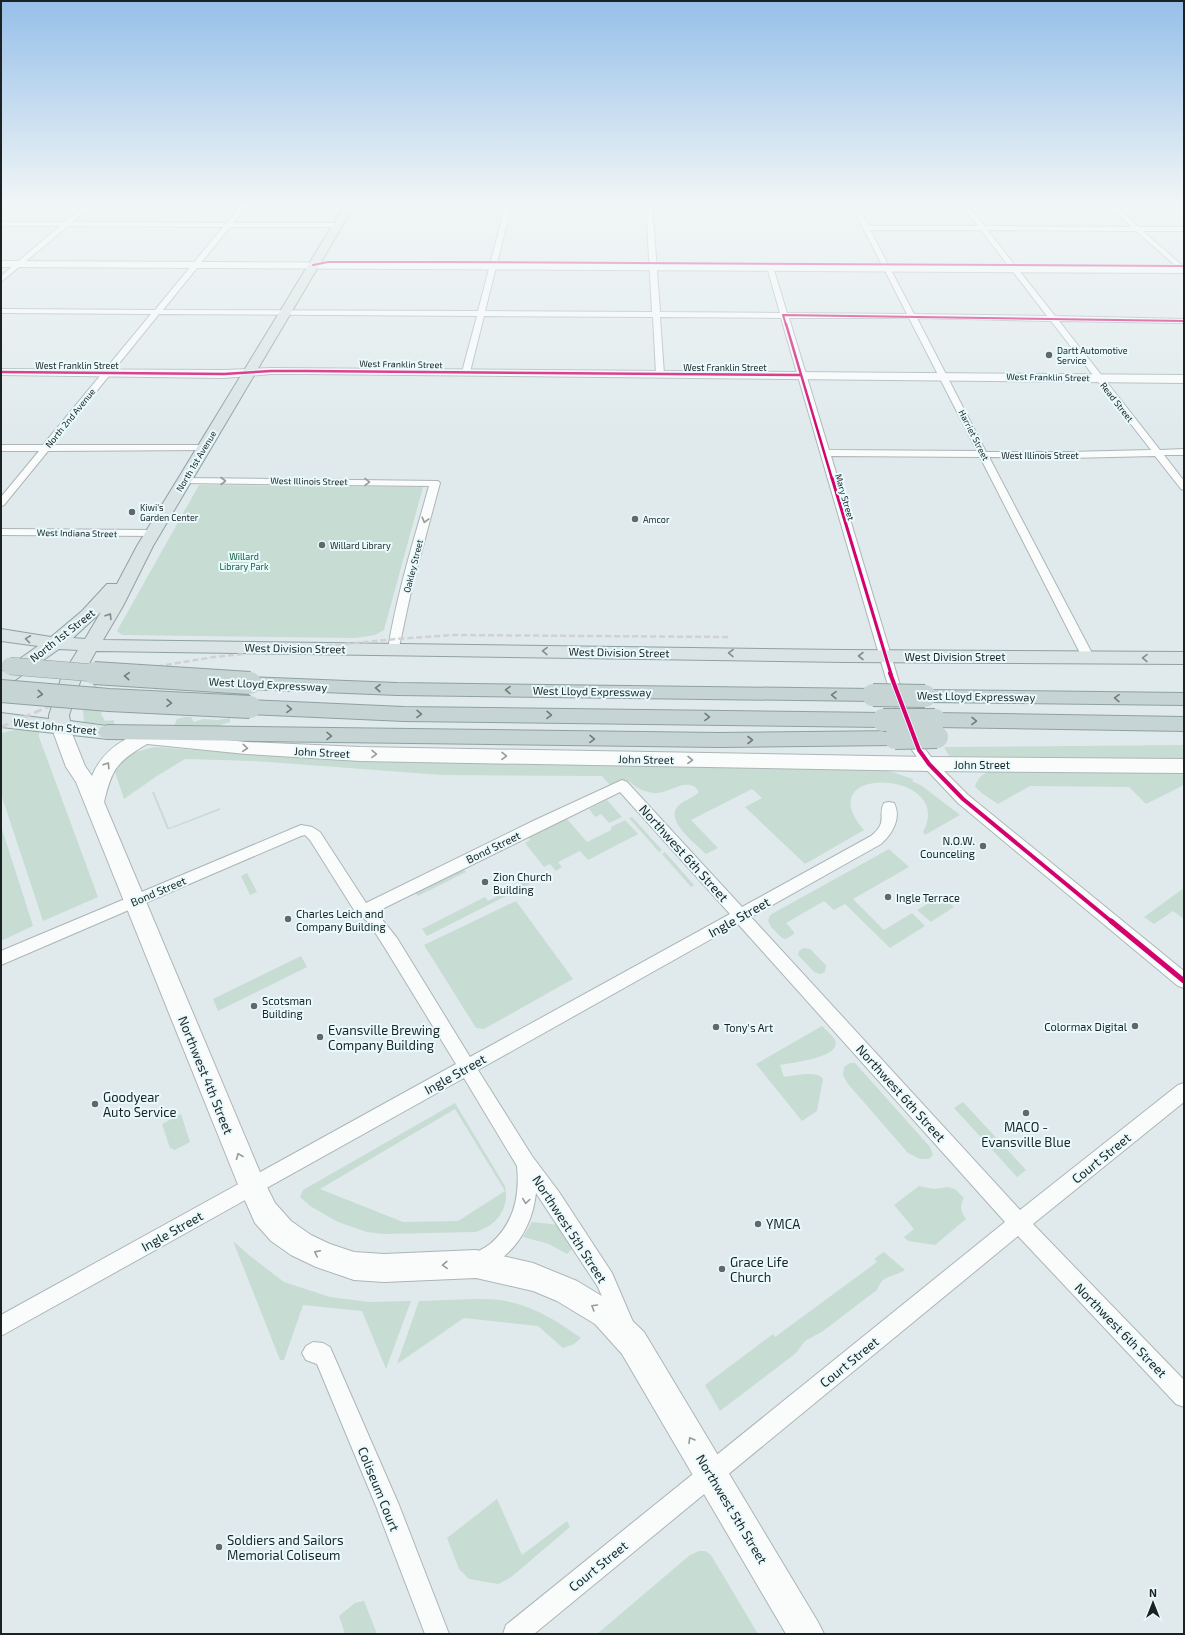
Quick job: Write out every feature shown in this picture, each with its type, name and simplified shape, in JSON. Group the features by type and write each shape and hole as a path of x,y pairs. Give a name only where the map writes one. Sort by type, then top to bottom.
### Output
{"highway":[{"name":"West Lloyd Expressway","path":"3,668 250,683 397,689 1184,699"},
{"path":"1,691 109,700 404,714 883,720 936,728 1002,733 1090,722 1184,724"},
{"path":"108,732 719,740 896,738 936,728"}],"main road":[{"name":"North 1st Avenue","path":"60,726 59,715 72,676 114,606 149,540 304,279"},
{"name":"West Franklin Street","path":"1,372 224,374 312,371 1184,379"},
{"name":"North 1st Street","path":"3,668 54,643 79,625 102,602 149,540"},
{"name":"West Division Street","path":"1,635 54,643 90,645 884,656 1184,658"},
{"name":"West John Street","path":"1,720 108,732"},
{"name":"Northwest 4th Street","path":"60,726 76,767 85,781 94,802 264,1213 281,1231 301,1245 326,1258 354,1266 384,1268 476,1264 533,1277 567,1291 605,1314 633,1343"},
{"name":"John Street","path":"108,732 142,738 246,748 360,754 928,764 1184,766"},
{"path":"94,802 100,778 106,764 119,751 142,738"},
{"name":"Northwest 5th Street","path":"633,1343 806,1634"}],"street":[{"name":"North 2nd Avenue","path":"1,503 184,279"},
{"path":"466,372 490,279"},
{"path":"655,279 660,374"},
{"name":"Mary Street","path":"773,279 884,656 919,750 928,764 963,799 1184,981"},
{"name":"Harriet Street","path":"893,279 1088,657"},
{"name":"Read Street","path":"1023,279 1184,487"},
{"path":"1,311 912,316 1184,321"},
{"path":"1,448 204,448"},
{"name":"West Illinois Street","path":"825,453 1068,455 1184,452"},
{"name":"West Illinois Street","path":"184,481 435,483"},
{"name":"Oakley Street","path":"394,650 414,558 435,483"},
{"name":"West Indiana Street","path":"1,532 149,540"},
{"name":"Bond Street","path":"364,910 622,785"},
{"name":"Northwest 6th Street","path":"622,785 1019,1223 1184,1396"},
{"name":"Ingle Street","path":"1,1326 876,840 887,830 890,818 889,807"},
{"name":"Bond Street","path":"1,958 298,831 307,829 315,836"},
{"name":"Northwest 5th Street","path":"315,836 359,906 374,919 384,931 525,1162 552,1199 605,1280 633,1343"},
{"name":"Court Street","path":"515,1634 1019,1223 1184,1091"},
{"name":"Northwest 4th Street","path":"476,1264 497,1251 510,1238 525,1210 529,1182 525,1162"},
{"name":"Coliseum Court","path":"313,1353 323,1354 387,1505 437,1634"}],"green space":[{"name":"Willard Library Park","path":"199,485 423,487 384,630 375,635 356,638 122,635 117,631"},
{"path":"89,693 103,708 101,714 105,721 114,720 114,725 84,722 83,711"},
{"path":"191,717 194,722 203,719 218,720 230,718 230,722 221,725 220,728 173,728 177,719"},
{"path":"19,729 39,731 39,737 98,897 43,921 1,794 1,733"},
{"path":"1184,745 1184,759 949,756 944,747"},
{"path":"155,747 314,759 875,768 913,779 912,781 922,786 960,815 925,835 923,832 928,811 920,796 904,786 884,783 866,785 854,793 851,808 864,830 805,864 745,807 762,798 752,789 691,820 718,848 706,854 683,832 675,818 675,812 678,806 699,792 695,787 690,785 678,786 659,793 653,793 639,789 628,781 612,787 602,776 442,775 255,761 185,759 124,799 114,769 132,754"},
{"path":"998,770 1184,773 1184,785 1146,804 1129,787 1030,786 998,804 975,787 981,776"},
{"path":"152,792 154,792 169,828 220,808 220,810 167,829"},
{"path":"607,800 622,817 609,823 601,814 595,817 589,809"},
{"path":"632,817 662,850 659,852 629,818"},
{"path":"567,819 587,842 611,830 611,827 625,820 638,834 588,860 580,851 558,862 562,867 556,871 550,864 544,867 525,843 530,840 528,837"},
{"path":"1,826 33,926 1,941"},
{"path":"889,849 909,867 853,899 884,930 912,913 925,926 890,948 845,904 834,910 824,901 786,923 794,934 786,939 782,938 771,927 768,921 770,915"},
{"path":"665,852 694,885 691,887 662,854"},
{"path":"463,868 466,872 418,896 414,891"},
{"path":"247,873 257,892 250,895 241,876"},
{"path":"527,880 530,884 427,936 422,929 485,897 488,901"},
{"path":"1184,888 1184,919 1173,911 1154,924 1144,917"},
{"path":"941,896 954,907 931,922 917,910"},
{"path":"516,901 573,979 484,1029 476,1028 424,945"},
{"path":"803,948 810,949 826,965 825,972 820,974 814,972 798,955 799,951"},
{"path":"301,956 307,967 218,1011 213,999"},
{"path":"822,1026 835,1040 835,1046 831,1051 814,1058 780,1065 784,1077 811,1074 820,1076 823,1079 817,1111 802,1121 756,1064"},
{"path":"850,1063 855,1063 930,1147 933,1155 929,1159 920,1159 908,1153 848,1084 843,1075 844,1067"},
{"path":"963,1102 1026,1170 1017,1177 954,1108"},
{"path":"455,1103 505,1186 506,1194 503,1209 500,1215 489,1226 475,1232 383,1234 367,1232 338,1222 310,1206 300,1197 303,1190","holes":["455,1109 505,1191 458,1221 403,1222 320,1189"]},
{"path":"181,1114 190,1142 175,1150 170,1148 162,1124"},
{"path":"919,1186 934,1189 948,1187 955,1189 964,1198 961,1209 966,1219 935,1245 908,1241 904,1237 914,1229 894,1205"},
{"path":"532,1222 560,1225 573,1248 567,1254 549,1244 523,1237"},
{"path":"233,1241 284,1282 330,1297 369,1302 411,1301 386,1369 362,1311 303,1305 284,1360 280,1360"},
{"path":"884,1252 905,1270 882,1281 877,1290 823,1331 805,1341 796,1353 720,1411 705,1385 773,1334 775,1337 877,1262 874,1259"},
{"path":"475,1299 502,1300 527,1307 555,1320 581,1338 574,1344 563,1348 538,1326 464,1318 397,1364 419,1301"},
{"path":"497,1499 522,1555 567,1521 570,1527 510,1578 498,1584 469,1579 459,1569 447,1538"},
{"path":"699,1551 705,1551 711,1555 758,1634 597,1634 690,1555"},
{"path":"364,1601 377,1634 345,1634 339,1616 355,1603"}],"railway":[{"path":"131,674 160,666 214,657 396,639 454,635 728,637"},
{"path":"1,727 113,679 135,673"}],"cycle path":[{"path":"1184,321 783,315 893,682 919,750 929,764 963,799 1184,981"},
{"path":"1,372 224,374 271,371 306,371 801,375"}],"place":[{"name":"Dartt Automotive Service","path":"1049,355"},
{"name":"Kiwi's Garden Center","path":"132,512"},
{"name":"Amcor","path":"635,519"},
{"name":"Willard Library","path":"322,545"},
{"name":"N.O.W. Counceling","path":"983,846"},
{"name":"Zion Church Building","path":"485,882"},
{"name":"Ingle Terrace","path":"888,897"},
{"name":"Charles Leich and Company Building","path":"288,919"},
{"name":"Scotsman Building","path":"254,1006"},
{"name":"Colormax Digital","path":"1135,1026"},
{"name":"Tony's Art","path":"716,1027"},
{"name":"Evansville Brewing Company Building","path":"320,1037"},
{"name":"Goodyear Auto Service","path":"95,1104"},
{"name":"MACO - Evansville Blue","path":"1026,1113"},
{"name":"YMCA","path":"758,1224"},
{"name":"Grace Life Church","path":"722,1269"},
{"name":"Soldiers and Sailors Memorial Coliseum","path":"219,1547"}]}
